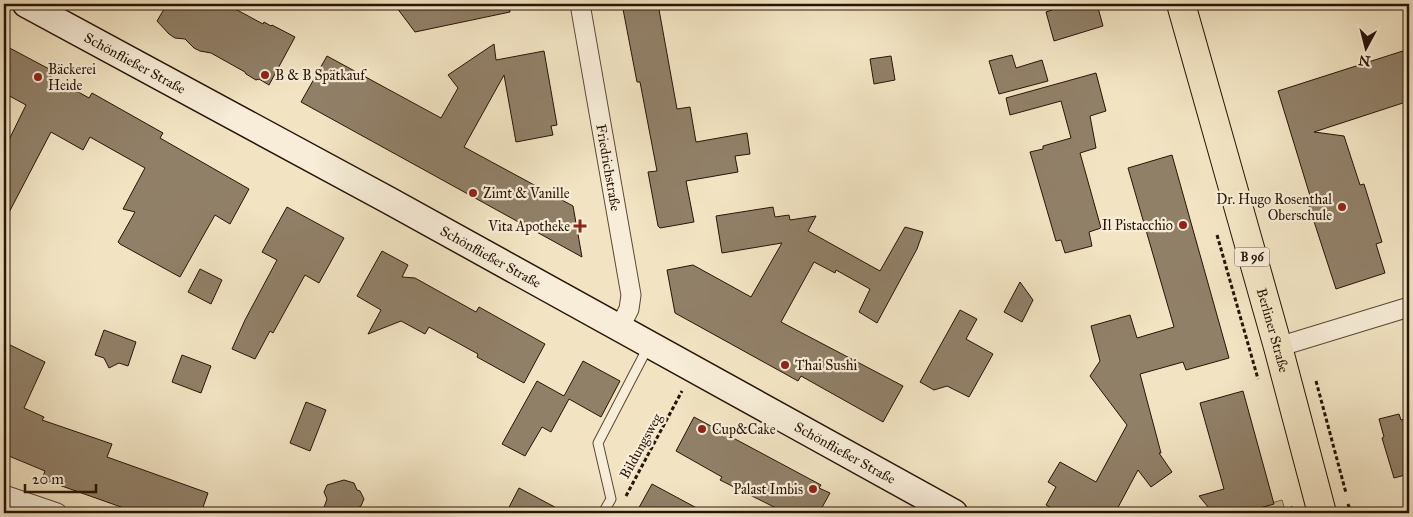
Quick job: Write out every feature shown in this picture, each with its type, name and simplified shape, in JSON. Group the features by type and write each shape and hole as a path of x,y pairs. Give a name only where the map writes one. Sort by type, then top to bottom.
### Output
{"main road":[{"name":"Schönfließer Straße","path":"26,4 390,201 954,513"},
{"name":"Berliner Straße","path":"1181,4 1278,347 1322,513"}],"street":[{"name":"Friedrichstraße","path":"580,4 631,295 629,309 619,329"},
{"path":"1278,347 1409,307"},
{"path":"4,495 58,513"}],"lane":[{"path":"603,513 611,499 598,443 648,345"}],"path":[{"name":"Bildungsweg","path":"622,505 684,388"},
{"path":"1284,513 1293,507"}],"shaded area":[{"path":"1282,500 1286,513 1236,513"}],"building":[{"path":"167,4 226,4 263,24 264,22 272,25 295,37 269,85 259,79 256,80 211,53 194,48 185,39 175,38 169,34 157,21"},
{"path":"394,4 509,4 510,12 415,32"},
{"path":"622,4 658,4 677,109 690,107 696,142 747,133 750,154 735,156 738,172 686,181 694,222 660,228 658,226 648,172 657,171 640,82 637,82"},
{"path":"1051,4 1097,4 1103,26 1054,41 1046,12 1052,10"},
{"path":"494,44 496,60 544,51 557,125 551,126 553,135 516,142 504,75 464,147 573,206 582,257 301,102 327,56 441,118 458,88 448,75"},
{"path":"4,45 51,70 48,75 89,98 92,93 163,133 160,138 249,189 230,224 215,215 180,277 118,242 135,212 123,209 145,168 90,137 83,150 51,132 4,222 4,150 26,105 4,93"},
{"name":"Dr. Hugo Rosenthal Oberschule","path":"1409,49 1409,101 1314,132 1344,136 1360,185 1364,184 1382,242 1376,244 1385,273 1336,289 1307,200 1311,199 1278,91"},
{"path":"1012,55 1016,68 1042,60 1048,81 999,94 989,61"},
{"path":"891,56 895,80 874,84 870,59"},
{"path":"1096,73 1106,111 1090,116 1096,148 1080,153 1101,228 1089,232 1092,246 1065,253 1061,240 1056,241 1030,152 1071,138 1061,101 1010,115 1006,98"},
{"path":"1172,155 1229,358 1186,370 1183,362 1140,374 1161,453 1159,453 1172,472 1151,487 1138,470 1115,513 1061,513 1046,505 1056,487 1048,482 1060,462 1096,482 1127,425 1090,376 1100,361 1091,326 1130,315 1137,338 1174,327 1128,168"},
{"path":"287,207 344,238 319,283 305,275 273,333 270,331 255,359 232,349 277,260 262,252"},
{"path":"773,207 775,217 789,215 790,220 816,216 808,231 880,271 905,227 923,232 917,249 877,323 859,312 870,289 836,270 835,273 814,262 781,322 903,386 883,422 801,376 798,381 675,313 667,270 693,265 751,297 782,243 722,253 716,216"},
{"path":"382,251 408,265 402,277 415,278 476,312 479,307 545,344 524,383 477,357 478,354 429,327 425,334 401,321 368,334 381,310 357,296"},
{"path":"200,269 222,280 211,304 188,292"},
{"path":"1020,282 1033,300 1022,322 1004,312"},
{"path":"960,310 977,319 966,339 993,354 969,397 947,386 934,390 920,382"},
{"path":"104,330 136,342 128,366 119,363 109,368 104,358 95,355"},
{"path":"4,342 45,362 24,408 44,417 42,420 112,444 107,457 208,493 201,513 138,513 42,479 45,471 4,454"},
{"path":"182,355 211,366 201,393 172,382"},
{"path":"583,361 620,381 601,417 569,399 551,432 542,427 525,456 502,444 537,381 564,396"},
{"path":"1243,391 1274,504 1242,513 1213,513 1199,496 1224,489 1200,403"},
{"path":"306,402 326,410 310,451 290,443"},
{"path":"1399,414 1401,420 1409,417 1409,474 1394,478 1382,438 1384,437 1379,419"},
{"path":"694,417 821,485 819,488 830,493 819,513 786,513 720,480 722,477 676,451"},
{"path":"344,480 354,483 357,490 360,491 364,499 361,506 354,510 353,513 322,513 327,499 324,492 327,485"},
{"path":"652,484 706,513 636,513"},
{"path":"519,488 566,513 506,513"}],"place":[{"name":"B & B Spätkauf","path":"265,75"},
{"name":"Bäckerei Heide","path":"38,77"},
{"name":"Zimt & Vanille","path":"473,193"},
{"name":"Dr. Hugo Rosenthal Oberschule","path":"1342,207"},
{"name":"Il Pistacchio","path":"1183,225"},
{"name":"Vita Apotheke","path":"580,226"},
{"name":"Thai Sushi","path":"785,365"},
{"name":"Cup&Cake","path":"702,429"},
{"name":"Palast Imbis","path":"813,489"}]}
